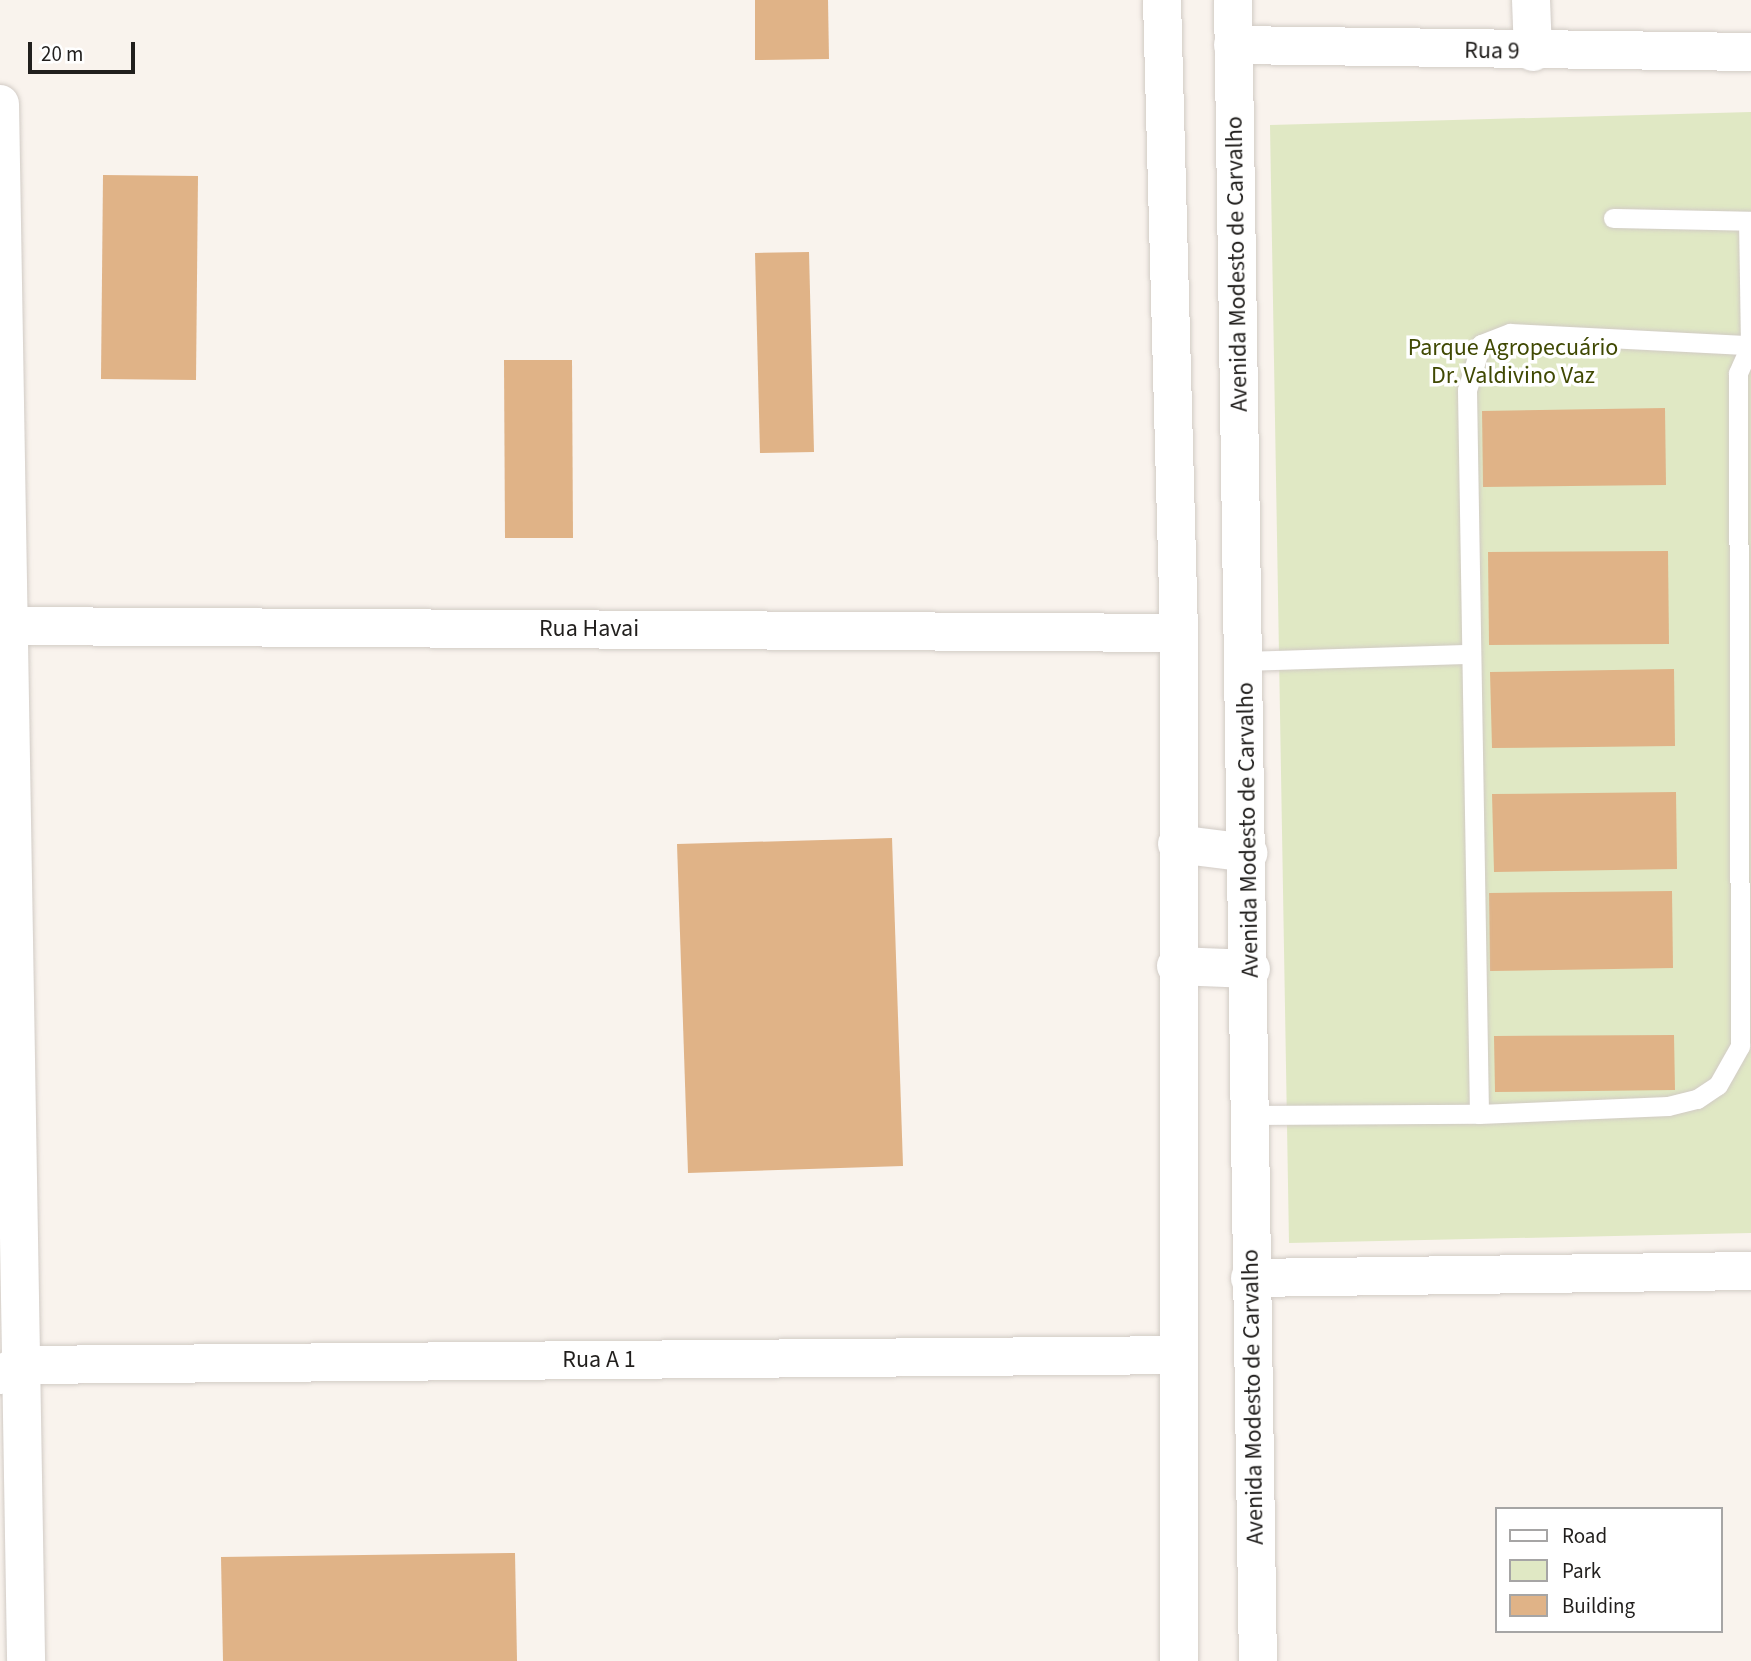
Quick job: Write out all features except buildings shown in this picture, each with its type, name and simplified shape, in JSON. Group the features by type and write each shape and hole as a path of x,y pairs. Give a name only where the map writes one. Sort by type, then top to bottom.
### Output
{"street":[{"path":"1162,0 1179,633 1176,966 1179,1661"},
{"name":"Avenida Modesto de Carvalho","path":"1233,0 1251,969 1250,1279 1258,1661"},
{"path":"1531,0 1533,52"},
{"name":"Rua 9","path":"1233,45 1533,52 1751,52"},
{"path":"0,104 10,1370 26,1661"},
{"name":"Rua Havai","path":"3,628 1179,633"},
{"path":"1177,844 1248,853"},
{"path":"1176,966 1251,969"},
{"path":"1250,1279 1751,1271"},
{"name":"Rua A 1","path":"10,1370 1179,1356"}],"lane":[{"path":"1250,1115 1479,1114 1668,1106 1697,1099 1717,1085 1740,1046 1745,987 1738,373 1751,345 1750,221 1613,218"},
{"path":"1479,1114 1467,390 1480,344 1510,333 1751,345"},
{"path":"1244,661 1471,654"}],"green space":[{"name":"Parque Agropecuário Dr. Valdivino Vaz","path":"1751,112 1751,1233 1289,1243 1270,125"}]}
